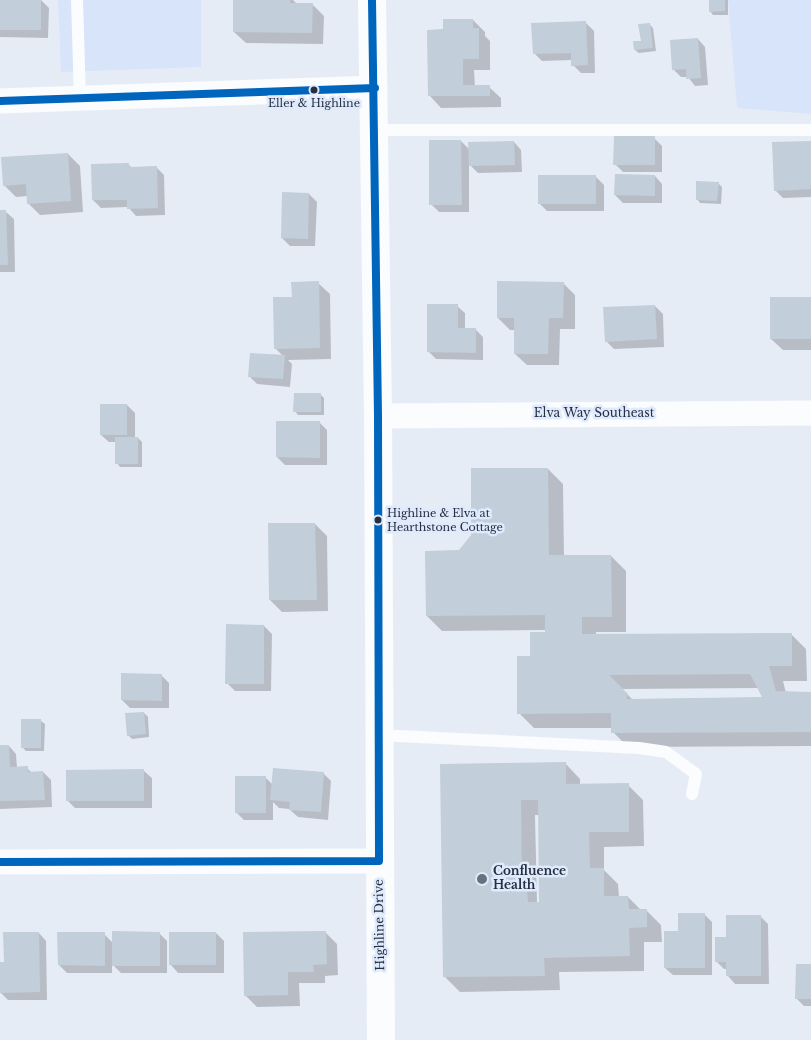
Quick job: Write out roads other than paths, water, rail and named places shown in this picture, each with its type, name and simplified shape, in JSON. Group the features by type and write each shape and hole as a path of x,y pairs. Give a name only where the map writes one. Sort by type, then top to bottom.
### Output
{"street":[{"name":"Highline Drive","path":"372,0 378,416 381,1040"},
{"path":"0,101 374,88"},
{"name":"Elva Way Southeast","path":"378,416 811,413"},
{"path":"0,862 380,860"}],"lane":[{"path":"77,0 80,98"},
{"path":"375,130 811,130"},
{"path":"379,735 639,748 666,752 696,774 692,794"}],"place":[{"name":"Eller & Highline","path":"314,90"},
{"name":"Highline & Elva at Hearthstone Cottage","path":"378,520"},
{"name":"Confluence Health","path":"482,879"}]}
